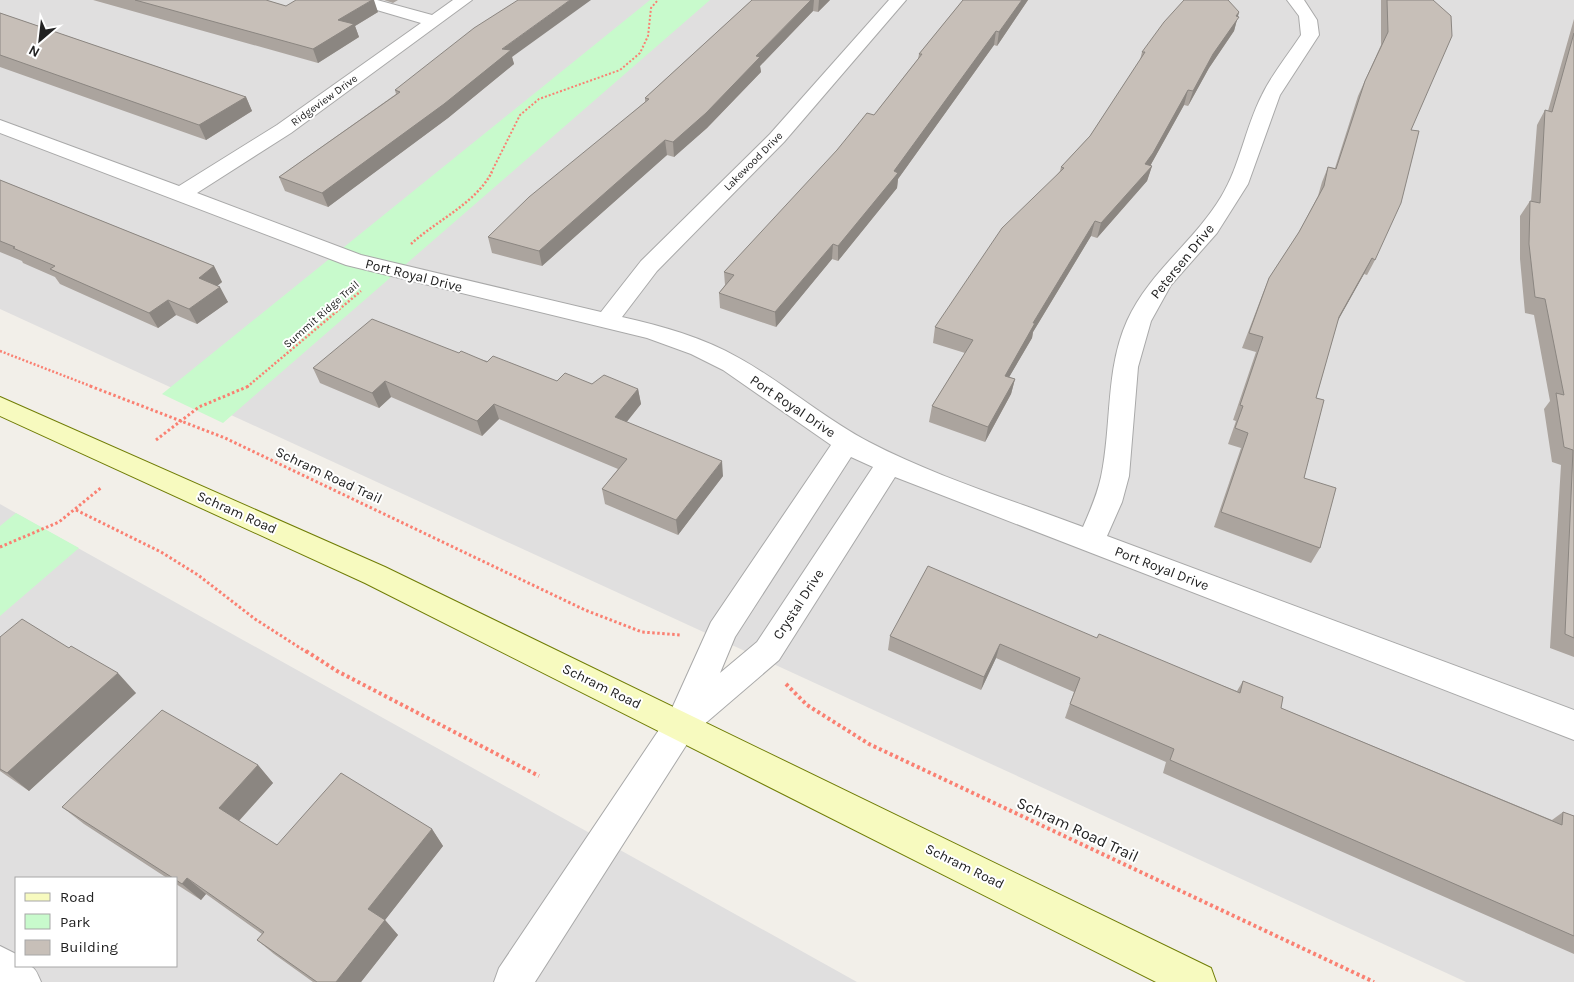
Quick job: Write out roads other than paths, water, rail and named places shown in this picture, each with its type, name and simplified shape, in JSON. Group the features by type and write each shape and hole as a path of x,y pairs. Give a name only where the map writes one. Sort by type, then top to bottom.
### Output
{"main road":[{"name":"Schram Road","path":"0,406 375,574 1197,982"}],"street":[{"path":"359,0 433,21"},
{"name":"Ridgeview Drive","path":"181,194 284,129 464,0"},
{"name":"Lakewood Drive","path":"606,321 649,266 777,138 898,0"},
{"name":"Petersen Drive","path":"1091,541 1108,502 1115,476 1126,367 1139,321 1161,282 1209,228 1238,184 1271,95 1310,35 1311,26 1308,17 1295,0"},
{"name":"Port Royal Drive","path":"0,126 354,260 687,342 714,354 847,442 890,462 971,496 1574,725"},
{"name":"Crystal Drive","path":"513,982 682,725 722,631 847,442"},
{"name":"Crystal Drive","path":"682,725 768,651 890,462"}]}
